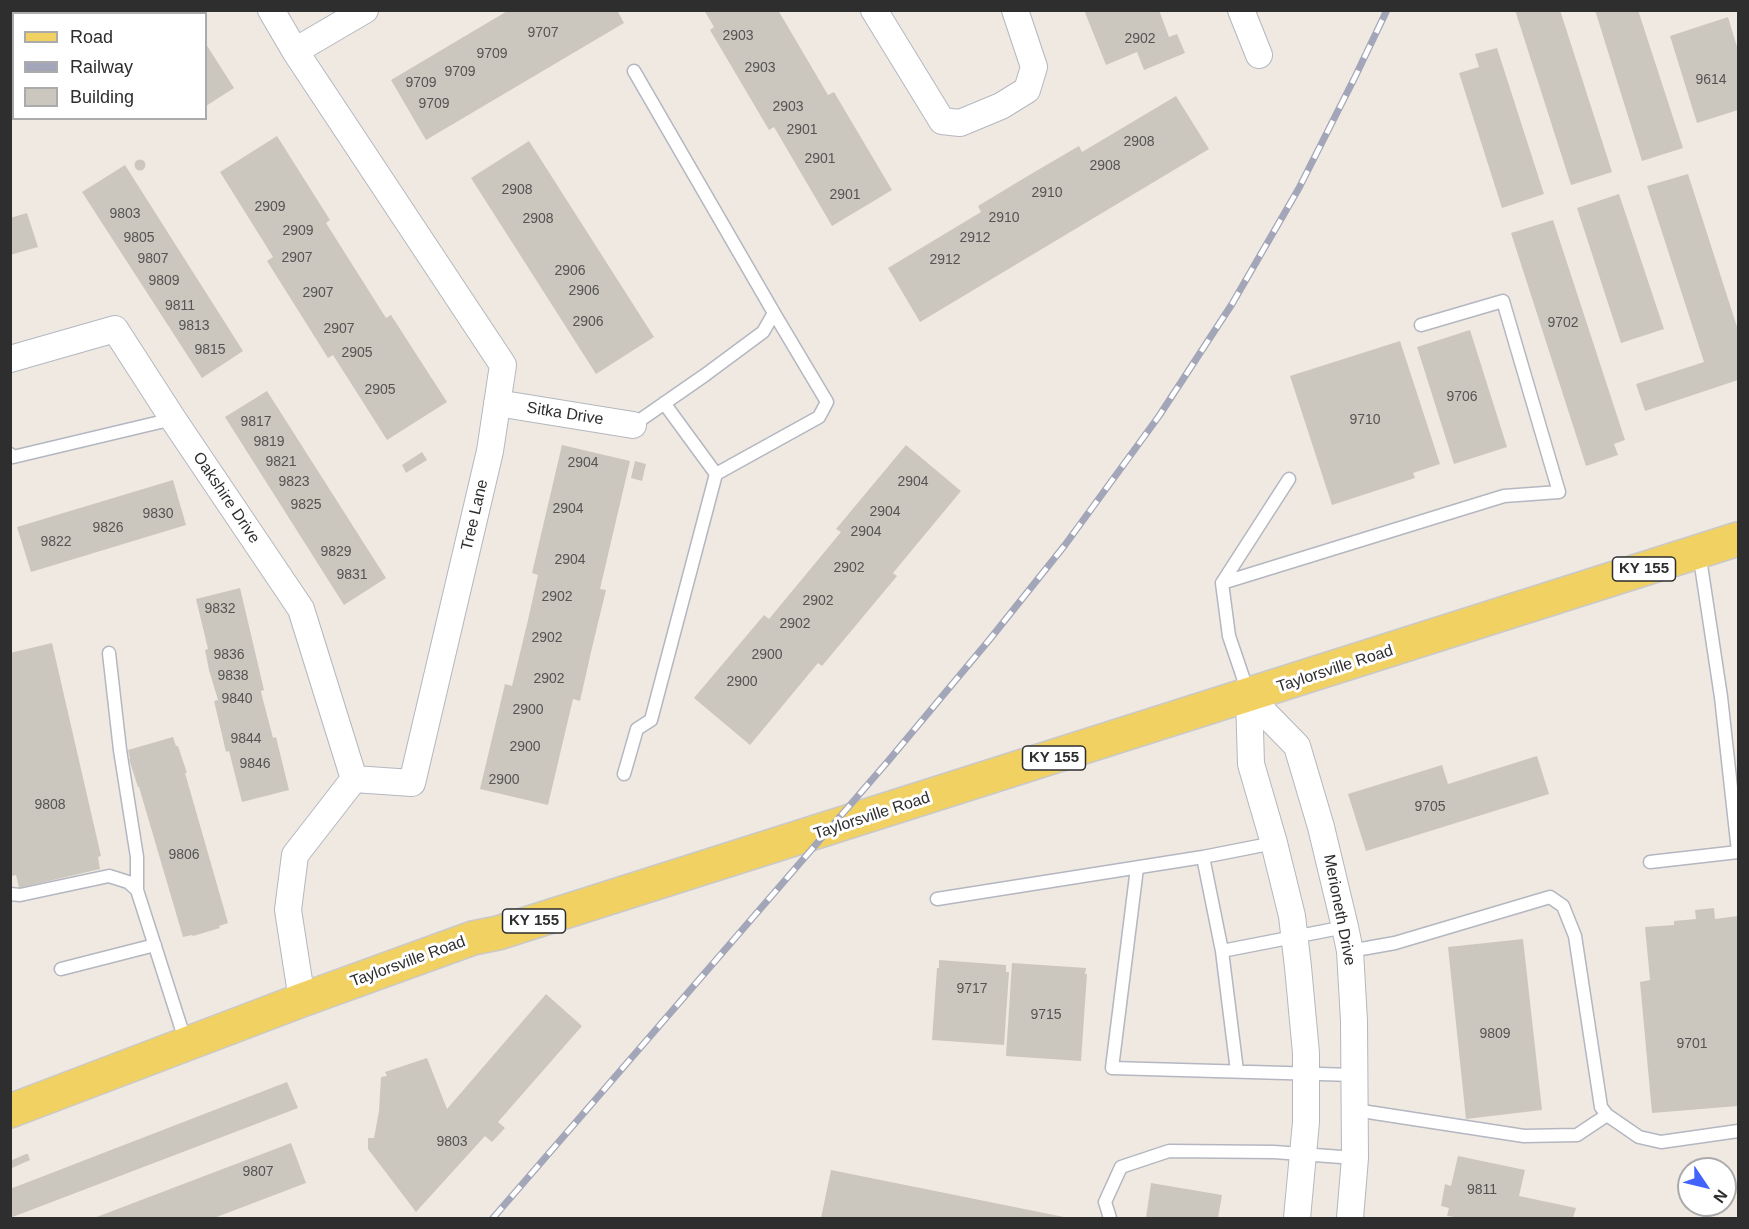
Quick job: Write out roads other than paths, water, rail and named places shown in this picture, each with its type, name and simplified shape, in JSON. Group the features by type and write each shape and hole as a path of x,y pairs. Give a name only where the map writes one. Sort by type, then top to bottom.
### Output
{"main road":[{"name":"Taylorsville Road","path":"10,1111 473,938 498,933 766,850 1249,697 1738,538"}],"street":[{"name":"Tree Lane","path":"272,10 295,51 503,365 490,451 412,783 354,778"},
{"path":"295,51 365,10"},
{"path":"874,10 942,121 960,123 1001,106 1027,90 1034,67 1015,10"},
{"path":"1241,10 1259,55"},
{"name":"Oakshire Drive","path":"10,358 116,329 173,419 301,609 354,778"},
{"name":"Sitka Drive","path":"497,403 633,425"},
{"path":"1249,697 1251,764 1292,916 1305,1043 1306,1122 1297,1218"},
{"name":"Merioneth Drive","path":"1249,697 1297,746 1321,827 1348,939 1354,1021 1355,1110 1355,1158 1350,1218"},
{"path":"302,1000 288,910 295,855 354,778"}],"lane":[{"path":"624,774 637,729 651,720 716,474 819,417 827,402 634,71"},
{"path":"1222,583 1504,496 1559,492 1503,301 1421,325"},
{"path":"633,425 763,332 774,313"},
{"path":"664,403 716,474"},
{"path":"10,454 13,457 173,419"},
{"path":"1249,697 1230,636 1222,583 1289,479"},
{"path":"1650,862 1738,852 1721,697 1699,551"},
{"path":"109,653 120,750 137,857 137,890 186,1044"},
{"path":"937,899 1137,868 1274,843"},
{"path":"1203,857 1222,951 1237,1071"},
{"path":"1137,868 1112,1068 1354,1075"},
{"path":"11,897 109,876 128,882 137,890"},
{"path":"1222,951 1294,937 1395,943 1550,897 1563,906 1575,936 1601,1107 1607,1115 1639,1137 1661,1142 1738,1131"},
{"path":"61,969 155,945"},
{"path":"1355,1110 1524,1136 1577,1135 1607,1115"},
{"path":"1110,1218 1105,1202 1121,1167 1169,1150 1274,1152 1355,1158"}],"railway":[{"path":"493,1218 889,760 1065,545 1159,416 1232,304 1299,188 1387,10"}]}
